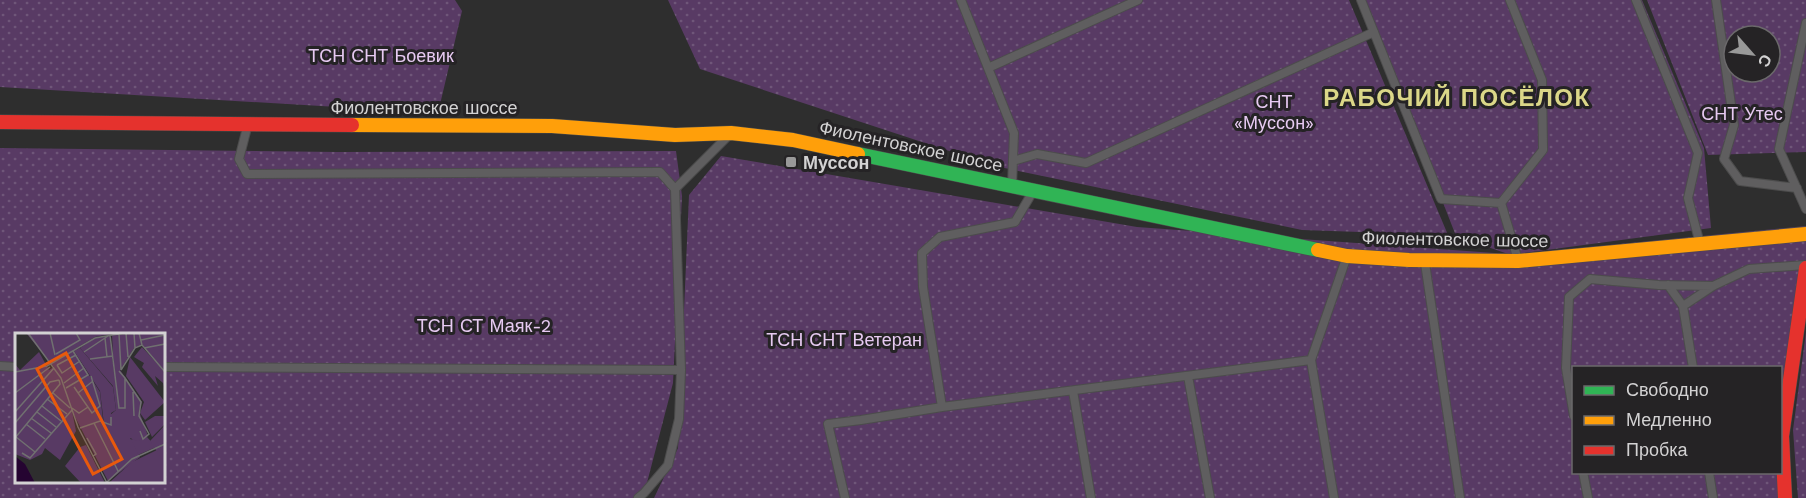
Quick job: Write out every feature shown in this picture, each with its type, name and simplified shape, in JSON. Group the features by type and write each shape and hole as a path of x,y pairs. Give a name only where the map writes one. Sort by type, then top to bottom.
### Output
{"main road":[{"name":"Фиолентовское шоссе","path":"0,122 552,126 675,135 731,133 793,140 1347,256 1409,260 1518,261 1806,234"},
{"path":"1785,498 1782,436 1806,266"}],"lane":[{"path":"961,0 1014,133 1012,186"},
{"path":"988,68 1138,0"},
{"path":"1361,0 1442,199 1501,203"},
{"path":"1501,203 1543,150 1542,80 1510,0"},
{"path":"1636,0 1698,153 1688,198 1699,240"},
{"path":"1716,0 1734,125 1724,159 1740,181 1797,188"},
{"path":"1806,23 1779,149 1806,209"},
{"path":"1013,161 1037,154 1086,163 1374,32"},
{"path":"248,124 239,159 247,174 660,172 675,189 681,370 679,419 668,465 638,498"},
{"path":"675,189 731,133"},
{"path":"942,407 923,287 922,253 940,237 1015,222 1034,191"},
{"path":"1501,203 1518,261"},
{"path":"1334,498 1311,360 1347,256"},
{"path":"1425,259 1460,498"},
{"path":"1683,306 1713,286 1749,269 1806,266"},
{"path":"1572,404 1566,368 1569,297 1590,279 1713,286"},
{"path":"1668,285 1683,306 1693,366"},
{"path":"845,498 828,424 942,407 1311,360"},
{"path":"0,366 15,367"},
{"path":"165,367 681,370"},
{"path":"1188,376 1209,498"},
{"path":"1073,391 1091,498"},
{"path":"1583,474 1588,498"},
{"path":"1709,474 1713,498"}],"green space":[{"name":"ТСН СНТ Боевик","path":"0,0 455,0 462,11 438,113 0,87"},
{"name":"СНТ «Муссон»","path":"668,0 1349,0 1448,235 1302,230 995,166 700,69"},
{"name":"ТСН СНТ Ветеран","path":"1364,0 1642,0 1704,148 1711,228 1516,254 1806,226 1806,292 1787,437 1791,498 654,498 678,448 689,195 721,156 1137,227 1508,254 1456,236"},
{"name":"СНТ Утес","path":"1647,0 1806,0 1806,152 1708,155"},
{"name":"ТСН СТ Маяк-2","path":"0,148 338,152 676,151 682,196 673,383 643,498 0,498"},
{"path":"1806,332 1806,498 1798,498 1793,430"}],"traffic: fast":[{"path":"858,154 1318,250"}],"traffic: slow":[{"path":"352,125 552,126 675,135 731,133 793,140 858,154"},
{"path":"1318,250 1347,256 1409,260 1518,261 1806,234"}],"traffic: jam":[{"path":"0,122 352,125"},
{"path":"1785,498 1782,436 1806,268"}],"place":[{"name":"Муссон","path":"791,162"}],"district":[{"name":"РАБОЧИЙ ПОСЁЛОК","path":"1457,98"}]}
